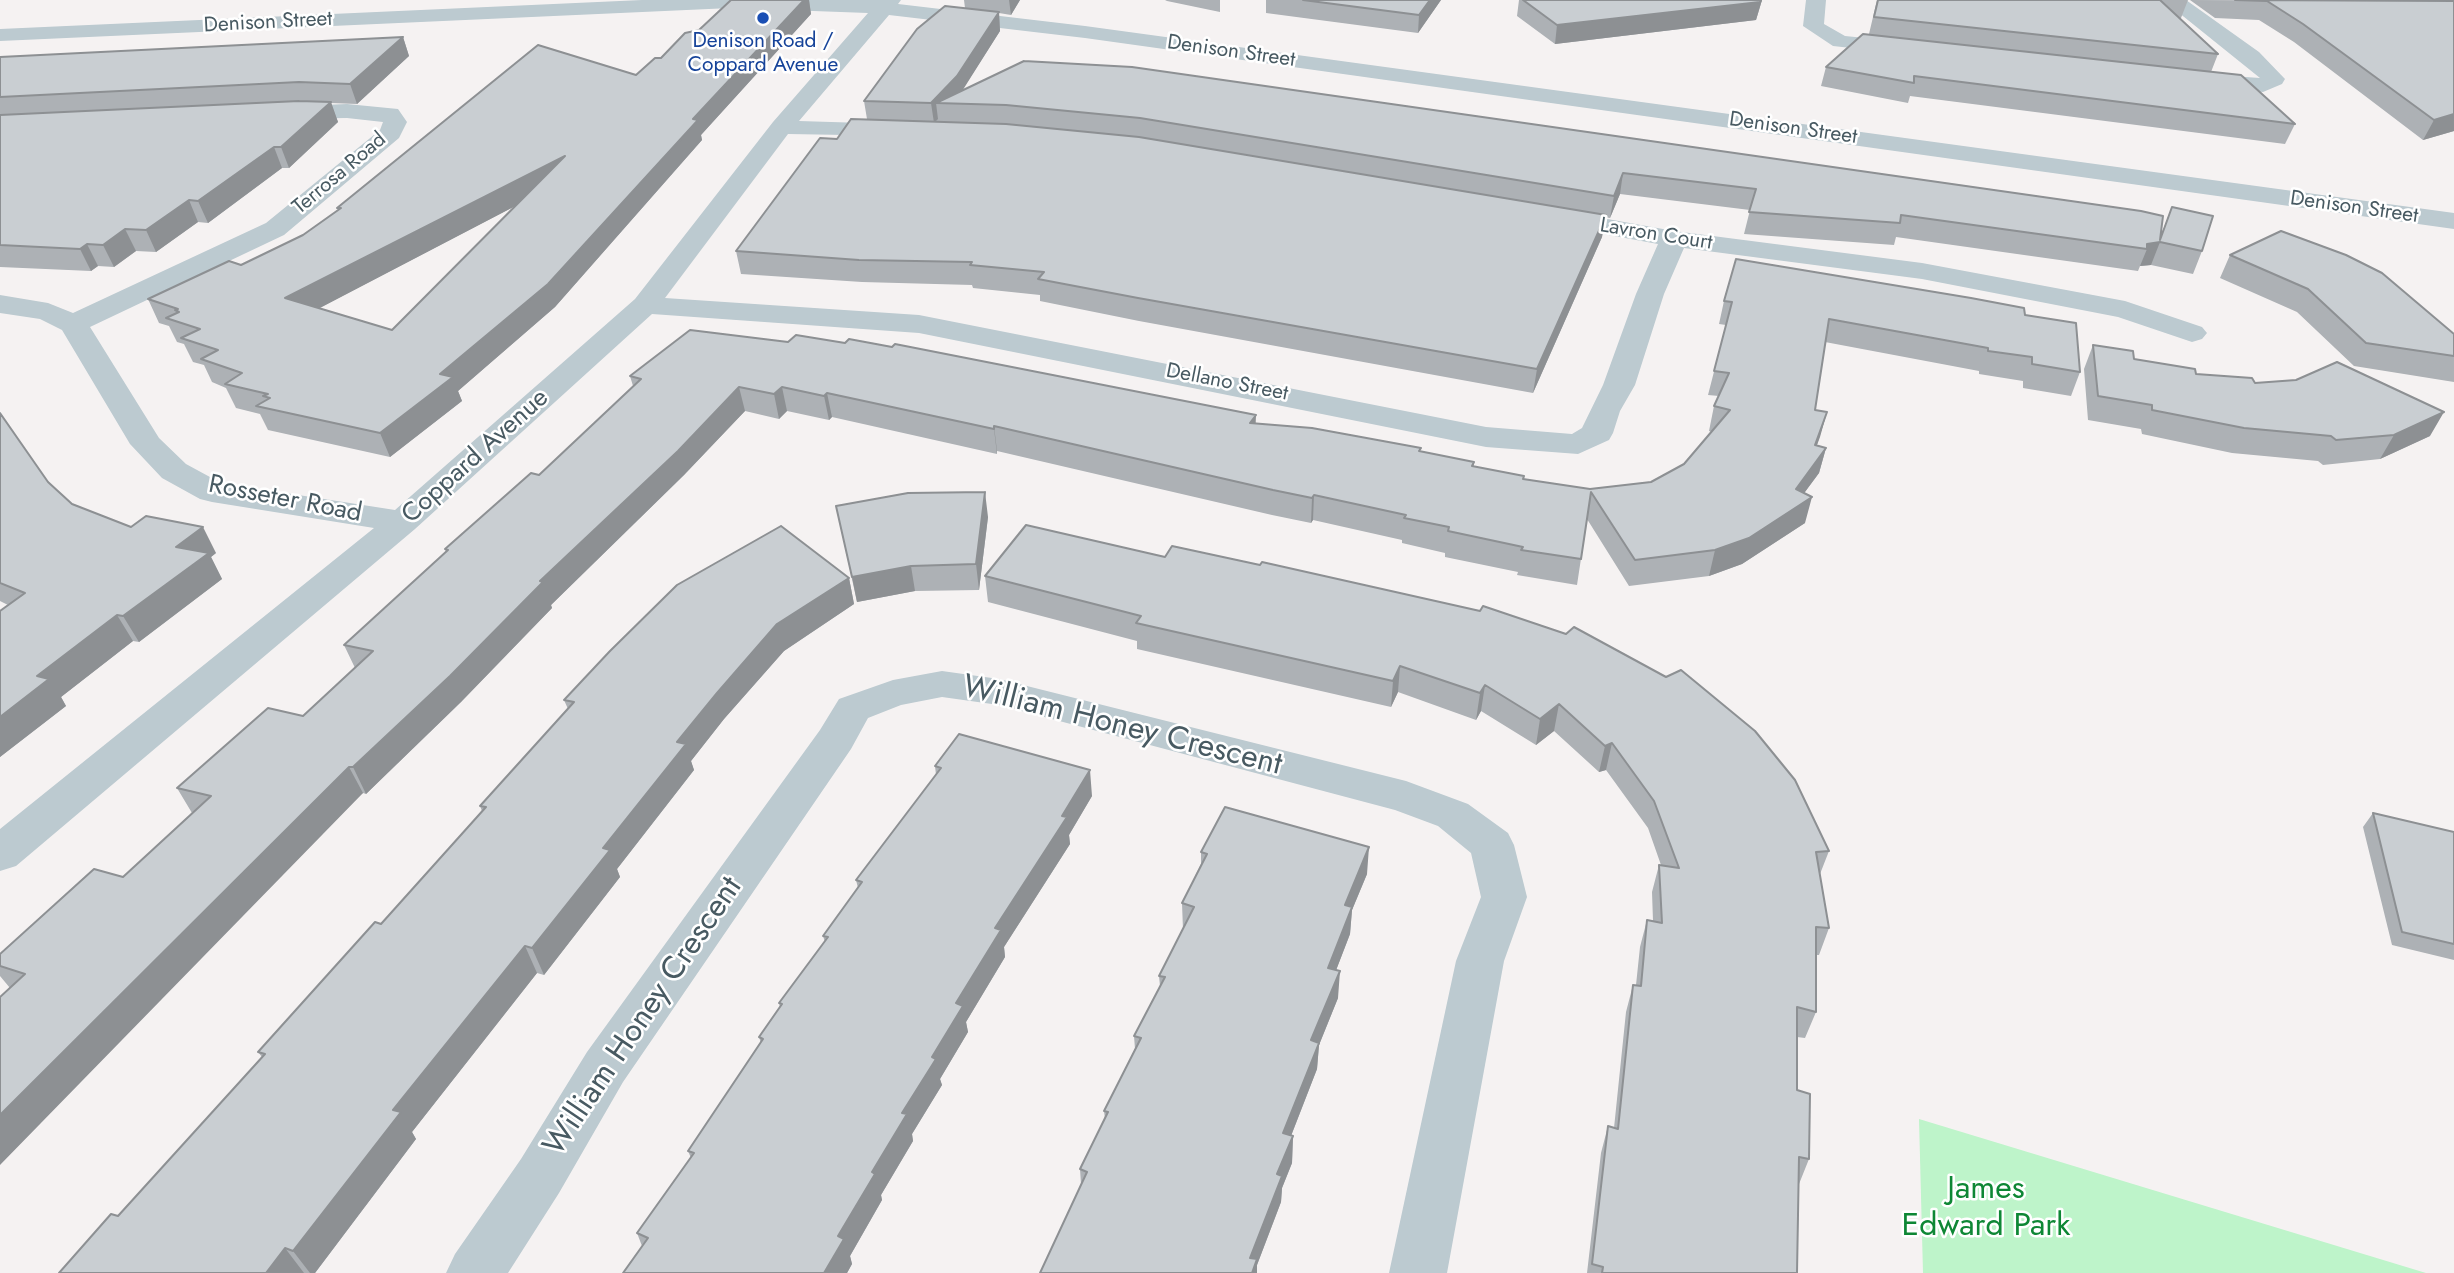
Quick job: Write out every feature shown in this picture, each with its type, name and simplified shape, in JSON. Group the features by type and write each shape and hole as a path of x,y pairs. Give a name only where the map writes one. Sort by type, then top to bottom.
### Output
{"street":[{"path":"1816,0 1813,26 1840,42 1924,50"},
{"path":"2173,0 2251,57 2274,79 2263,85 2187,80"},
{"name":"Denison Street","path":"0,35 731,2 888,4 2454,221"},
{"name":"Coppard Avenue","path":"0,854 403,522 645,305 781,127 888,4"},
{"name":"Terrosa Road","path":"73,324 275,229 391,133 395,122 390,114 347,111 265,113"},
{"path":"781,127 925,133"},
{"name":"Lavron Court","path":"1525,213 1674,239 1922,271 2125,310 2193,333"},
{"name":"Dellano Street","path":"645,305 919,324 1486,437 1578,444 1597,432 1604,411 1619,385 1650,294 1674,239"},
{"path":"0,304 48,312 73,324"},
{"name":"Rosseter Road","path":"73,324 146,444 174,471 212,492 403,522"},
{"name":"William Honey Crescent","path":"475,1273 540,1176 605,1067 836,739 853,709 892,693 942,684 999,692 1406,797 1453,815 1492,845 1504,897 1480,961 1418,1273"}],"green space":[{"name":"James Edward Park","path":"1919,1119 2426,1273 1923,1273"}],"building":[{"path":"731,0 804,0 693,119 698,120 548,284 440,374 453,377 380,433 256,406 270,398 263,396 268,394 225,384 242,373 201,359 218,350 181,338 200,329 166,318 179,312 175,310 178,309 148,299 229,261 241,265 303,235 341,208 337,208 538,45 636,75 655,58 661,58 685,33 699,30","holes":["565,156 392,330 285,298"]},
{"path":"1303,0 1430,0 1419,15"},
{"path":"1523,0 1761,0 1557,25"},
{"path":"1878,0 2160,0 2218,54 1874,17"},
{"path":"2235,0 2454,1 2454,114 2434,120 2303,24 2267,1"},
{"path":"945,6 999,12 957,76 931,103 864,101 917,29"},
{"path":"1863,34 2241,75 2295,124 1914,76 1914,83 1826,67"},
{"path":"403,37 350,84 299,82 0,97 0,57"},
{"path":"1024,61 1132,67 2141,211 2163,216 2160,240 2172,207 2213,216 2202,251 2160,242 2147,244 2147,249 1901,215 1900,223 1749,212 1756,189 1623,173 1614,196 1140,118 1006,105 936,103"},
{"path":"299,101 331,102 281,147 274,147 198,201 189,200 146,230 125,229 103,245 87,244 80,249 0,245 0,115"},
{"path":"851,119 1006,124 1139,137 1606,215 1537,369 1038,279 1044,272 970,265 972,262 859,260 736,251 820,138 837,139"},
{"path":"2281,231 2346,255 2382,273 2454,334 2454,356 2366,343 2308,289 2230,255"},
{"path":"1736,259 1971,298 2024,308 2025,315 2076,323 2080,372 2032,364 2032,357 1988,351 1988,348 1829,319 1815,410 1827,412 1815,445 1826,448 1796,489 1812,497 1749,538 1715,550 1635,560 1591,492 1581,559 1521,550 1523,547 1448,531 1449,527 1404,518 1406,515 1314,495 1312,498 1273,490 994,426 994,429 827,393 824,396 782,387 774,394 739,387 678,451 540,581 543,582 450,676 353,767 349,767 0,1115 0,997 25,974 0,966 0,954 94,869 123,877 211,796 177,788 268,708 303,716 373,651 344,645 448,550 445,549 531,473 539,475 641,379 630,376 690,330 788,342 796,335 845,343 849,339 892,347 895,344 1256,415 1250,423 1312,428 1421,448 1419,451 1474,462 1472,466 1524,476 1523,479 1590,489 1651,482 1684,464 1730,410 1714,406 1729,373 1714,371 1732,302 1724,301"},
{"path":"2093,345 2133,351 2134,359 2195,369 2196,374 2252,378 2255,383 2296,380 2337,362 2444,412 2394,435 2336,440 2331,436 2244,428 2152,410 2152,405 2098,396"},
{"path":"0,413 48,482 72,504 131,527 146,516 203,527 176,547 209,553 123,616 117,615 37,676 49,679 0,717 0,611 25,593 0,583"},
{"path":"985,492 976,564 911,566 852,577 836,506 908,493"},
{"path":"1026,525 1165,557 1172,546 1260,565 1262,562 1480,611 1483,606 1566,634 1574,627 1666,677 1681,670 1755,731 1795,780 1829,851 1816,852 1829,928 1816,927 1816,1012 1797,1007 1797,1090 1810,1094 1809,1159 1799,1157 1797,1273 1602,1273 1603,1267 1592,1264 1608,1126 1618,1129 1633,985 1641,986 1647,920 1662,923 1659,865 1679,868 1654,801 1612,743 1605,746 1559,704 1540,719 1485,685 1480,693 1400,666 1393,681 1136,623 1141,616 985,576"},
{"path":"781,526 849,578 777,624 717,693 677,742 686,744 603,848 610,850 532,948 525,946 393,1110 401,1112 293,1251 285,1248 266,1273 59,1273 111,1214 118,1216 265,1054 258,1052 375,922 381,924 486,807 480,806 574,702 564,700 610,651 677,585"},
{"path":"959,734 1090,770 1062,816 1067,817 995,928 1001,930 956,1003 963,1006 932,1057 936,1059 902,1113 907,1114 838,1236 844,1239 824,1273 623,1273 648,1238 637,1233 694,1153 688,1151 763,1039 759,1037 782,1004 779,1003 828,937 823,936 862,882 856,880 941,768 935,766"},
{"path":"1225,807 1369,847 1345,905 1352,907 1328,968 1340,971 1311,1040 1319,1043 1283,1133 1293,1136 1277,1174 1282,1176 1250,1258 1257,1259 1252,1273 1040,1273 1087,1172 1080,1169 1108,1112 1104,1111 1141,1038 1134,1036 1165,977 1159,976 1194,907 1182,903 1207,854 1201,852"},
{"path":"2373,813 2454,832 2454,944 2402,932"}],"place":[{"name":"Denison Road / Coppard Avenue","path":"763,18"}]}
